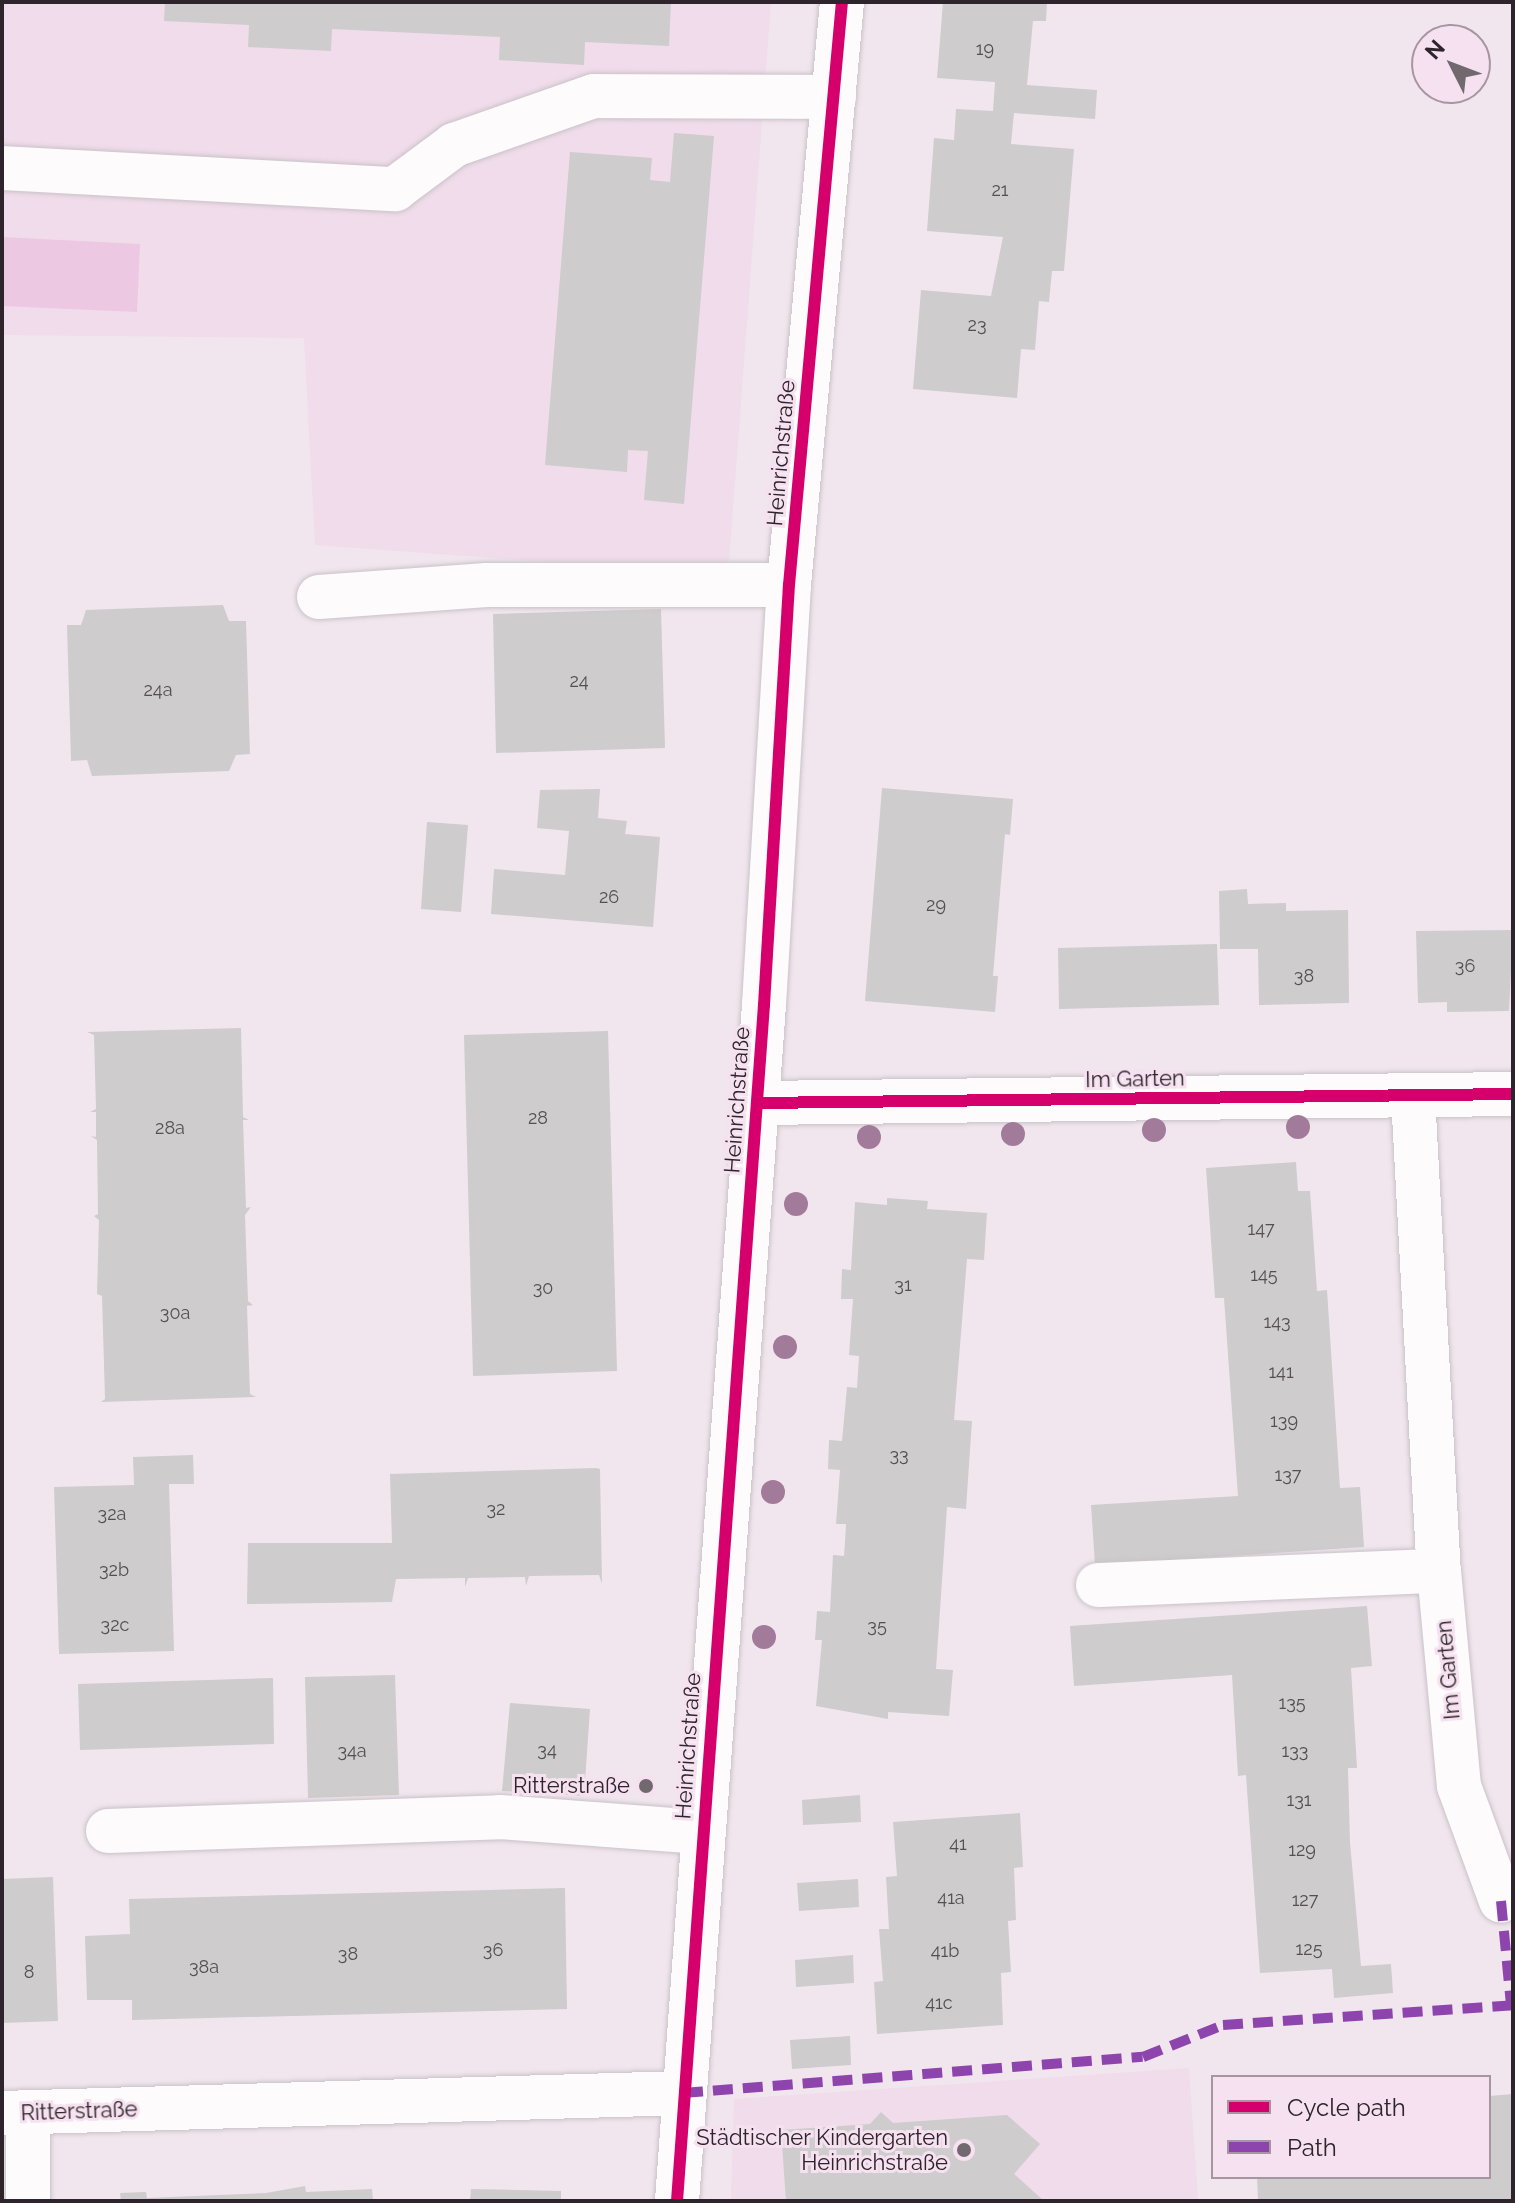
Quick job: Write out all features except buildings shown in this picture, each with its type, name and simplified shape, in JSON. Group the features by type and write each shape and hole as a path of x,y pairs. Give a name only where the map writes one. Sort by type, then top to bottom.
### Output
{"street":[{"name":"Heinrichstraße","path":"677,2201 701,1832 757,1103 789,585 842,2"},
{"path":"2,168 395,189 454,145 594,96 834,97"},
{"path":"319,597 487,585 789,585"},
{"name":"Im Garten","path":"757,1103 1513,1094"},
{"name":"Im Garten","path":"1413,1096 1439,1571 1459,1786 1501,1901"},
{"path":"1098,1585 1439,1571"},
{"path":"108,1831 500,1817 701,1832"},
{"name":"Ritterstraße","path":"15,2113 683,2093"},
{"path":"15,2113 28,2201"}],"shaded area":[{"path":"2,2 771,2 728,575 315,545 304,338 2,335"},
{"path":"2,237 140,244 137,312 2,306"},
{"name":"Städtischer Kindergarten Heinrichstraße","path":"1189,2068 1198,2201 731,2201 734,2099"}],"marked path":[{"path":"1501,1901 1511,2005"},
{"path":"683,2093 1143,2057 1223,2025 1513,2005"}],"cycle path":[{"path":"677,2201 764,1005 789,585 842,2"},
{"path":"757,1103 1513,1094"}],"place":[{"name":"Ritterstraße","path":"646,1786"},
{"name":"Städtischer Kindergarten Heinrichstraße","path":"964,2150"}]}
